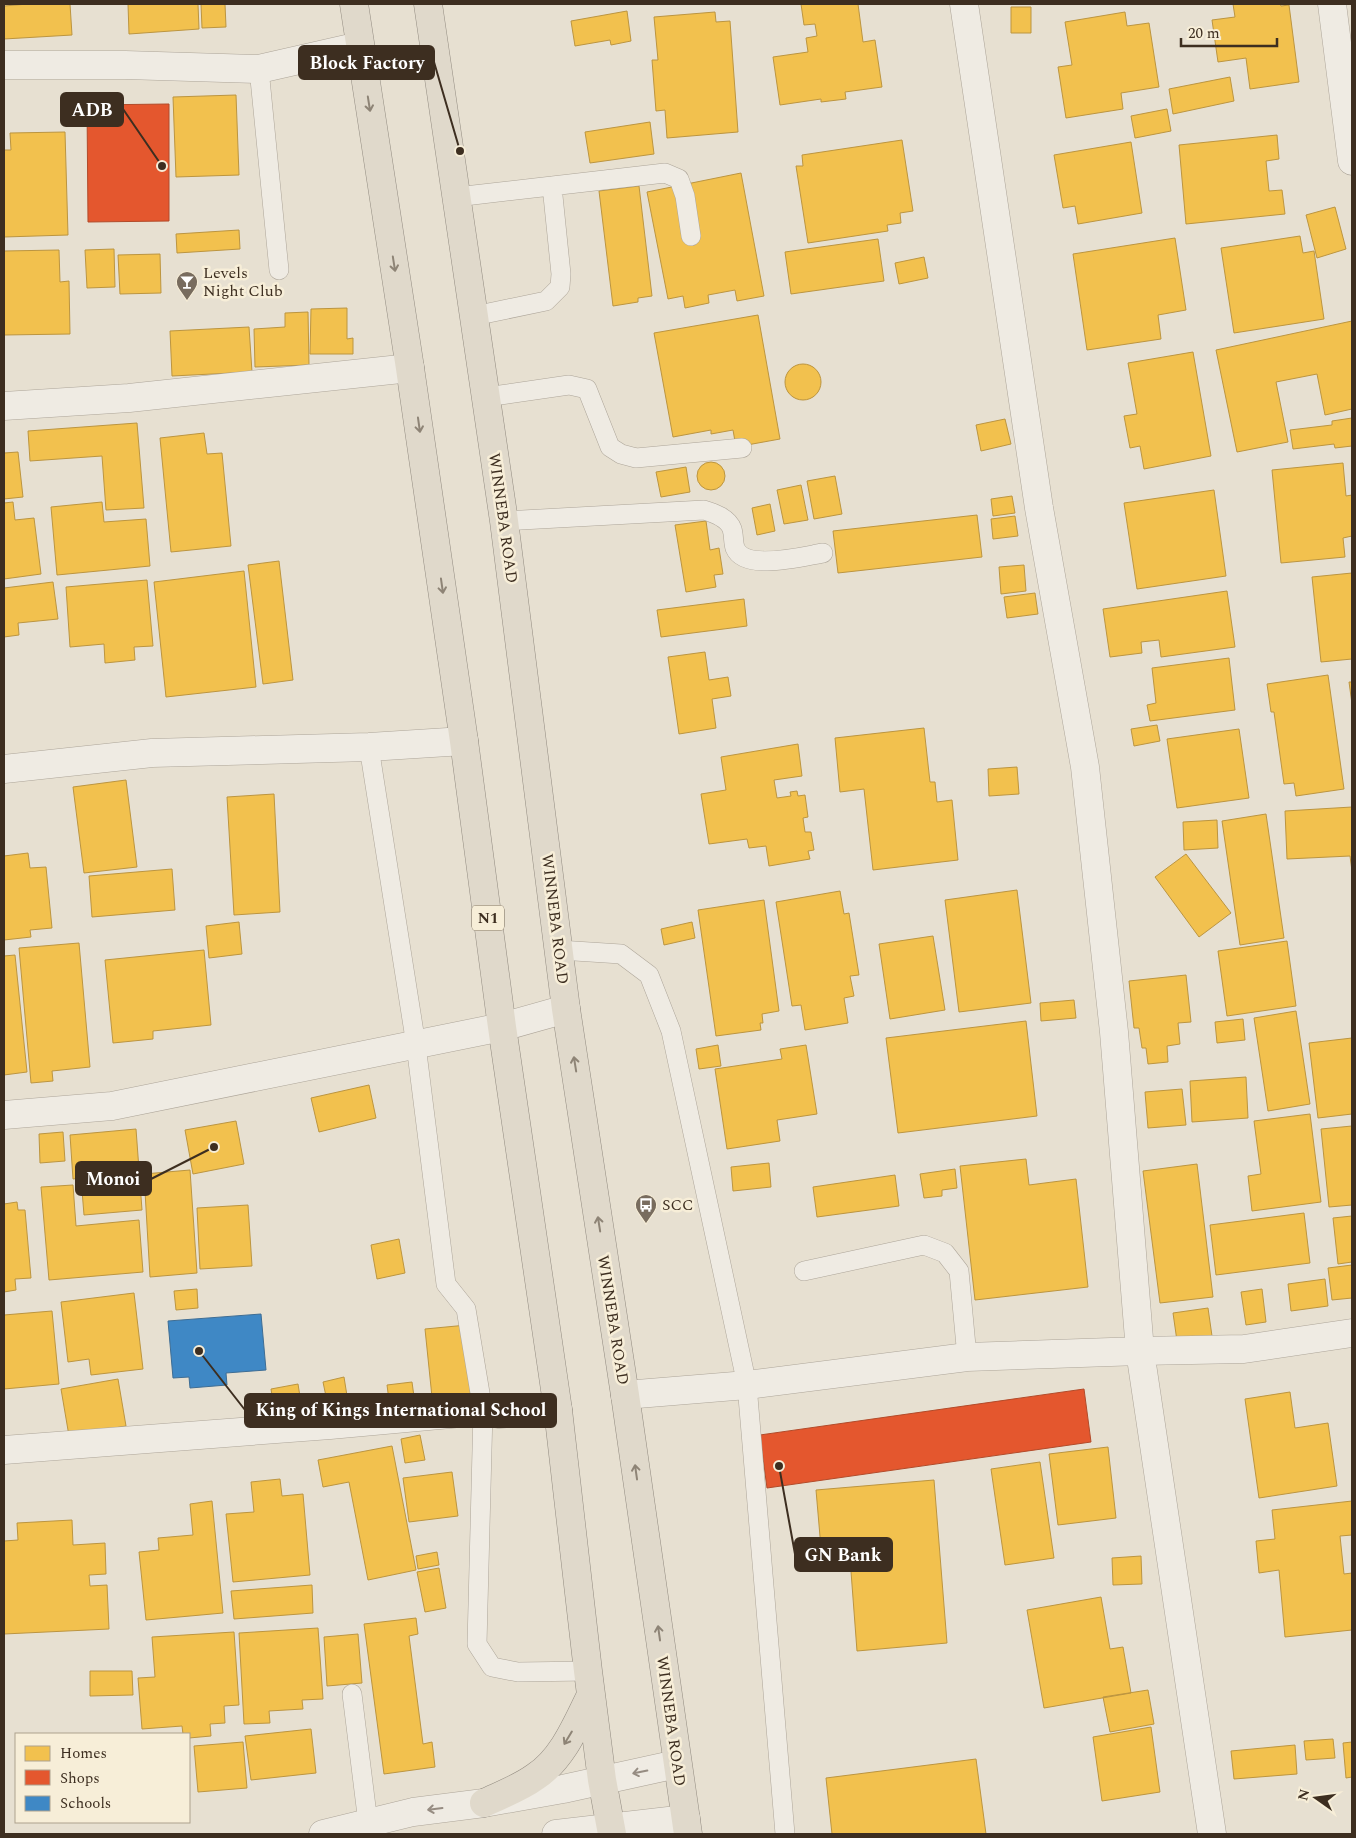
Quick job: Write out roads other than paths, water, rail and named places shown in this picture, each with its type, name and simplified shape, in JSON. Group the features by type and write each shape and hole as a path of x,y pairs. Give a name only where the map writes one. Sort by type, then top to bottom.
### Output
{"highway":[{"name":"N1","path":"354,4 410,368 464,741 502,1027 558,1410 589,1683 611,1832"},
{"name":"WINNEBA ROAD","path":"428,4 504,521 566,1009 625,1396 687,1827"},
{"path":"484,1803 536,1777 551,1763 569,1737 589,1683"}],"street":[{"path":"964,4 1039,508 1085,767 1114,1032 1140,1350 1212,1834"},
{"path":"1332,4 1352,161"},
{"path":"4,65 125,65 259,69 360,46"},
{"path":"4,406 129,398 410,368"},
{"path":"4,769 152,753 369,747 464,741"},
{"path":"4,1115 112,1106 502,1027 566,1009"},
{"path":"625,1396 747,1385 967,1357 1140,1350 1244,1349 1352,1333"},
{"path":"4,1450 330,1426 483,1411 499,1414 558,1410"},
{"path":"323,1834 412,1812 484,1803 563,1789 677,1764"},
{"path":"556,1834 687,1827"}],"lane":[{"path":"259,69 279,270"},
{"path":"456,198 665,173 678,179 685,196 691,236"},
{"path":"474,316 546,301 560,287 562,274 552,186"},
{"path":"486,397 569,385 587,389 610,447 621,454 636,458 742,448"},
{"path":"504,521 704,510 720,515 731,527 736,550 746,559 764,562 824,553"},
{"path":"369,747 416,1045 446,1284 466,1309 483,1411 477,1644 492,1667 589,1683"},
{"path":"559,950 621,954 649,975 672,1031 747,1385 785,1834"},
{"path":"804,1271 924,1245 946,1253 959,1272 967,1357"},
{"path":"352,1694 368,1823"}],"place":[{"name":"Block Factory","path":"460,151"},
{"name":"ADB","path":"162,166"},
{"name":"Levels Night Club","path":"187,301"},
{"name":"Monoi","path":"214,1147"},
{"name":"SCC","path":"646,1224"},
{"name":"King of Kings International School","path":"199,1351"},
{"name":"GN Bank","path":"779,1466"}]}
